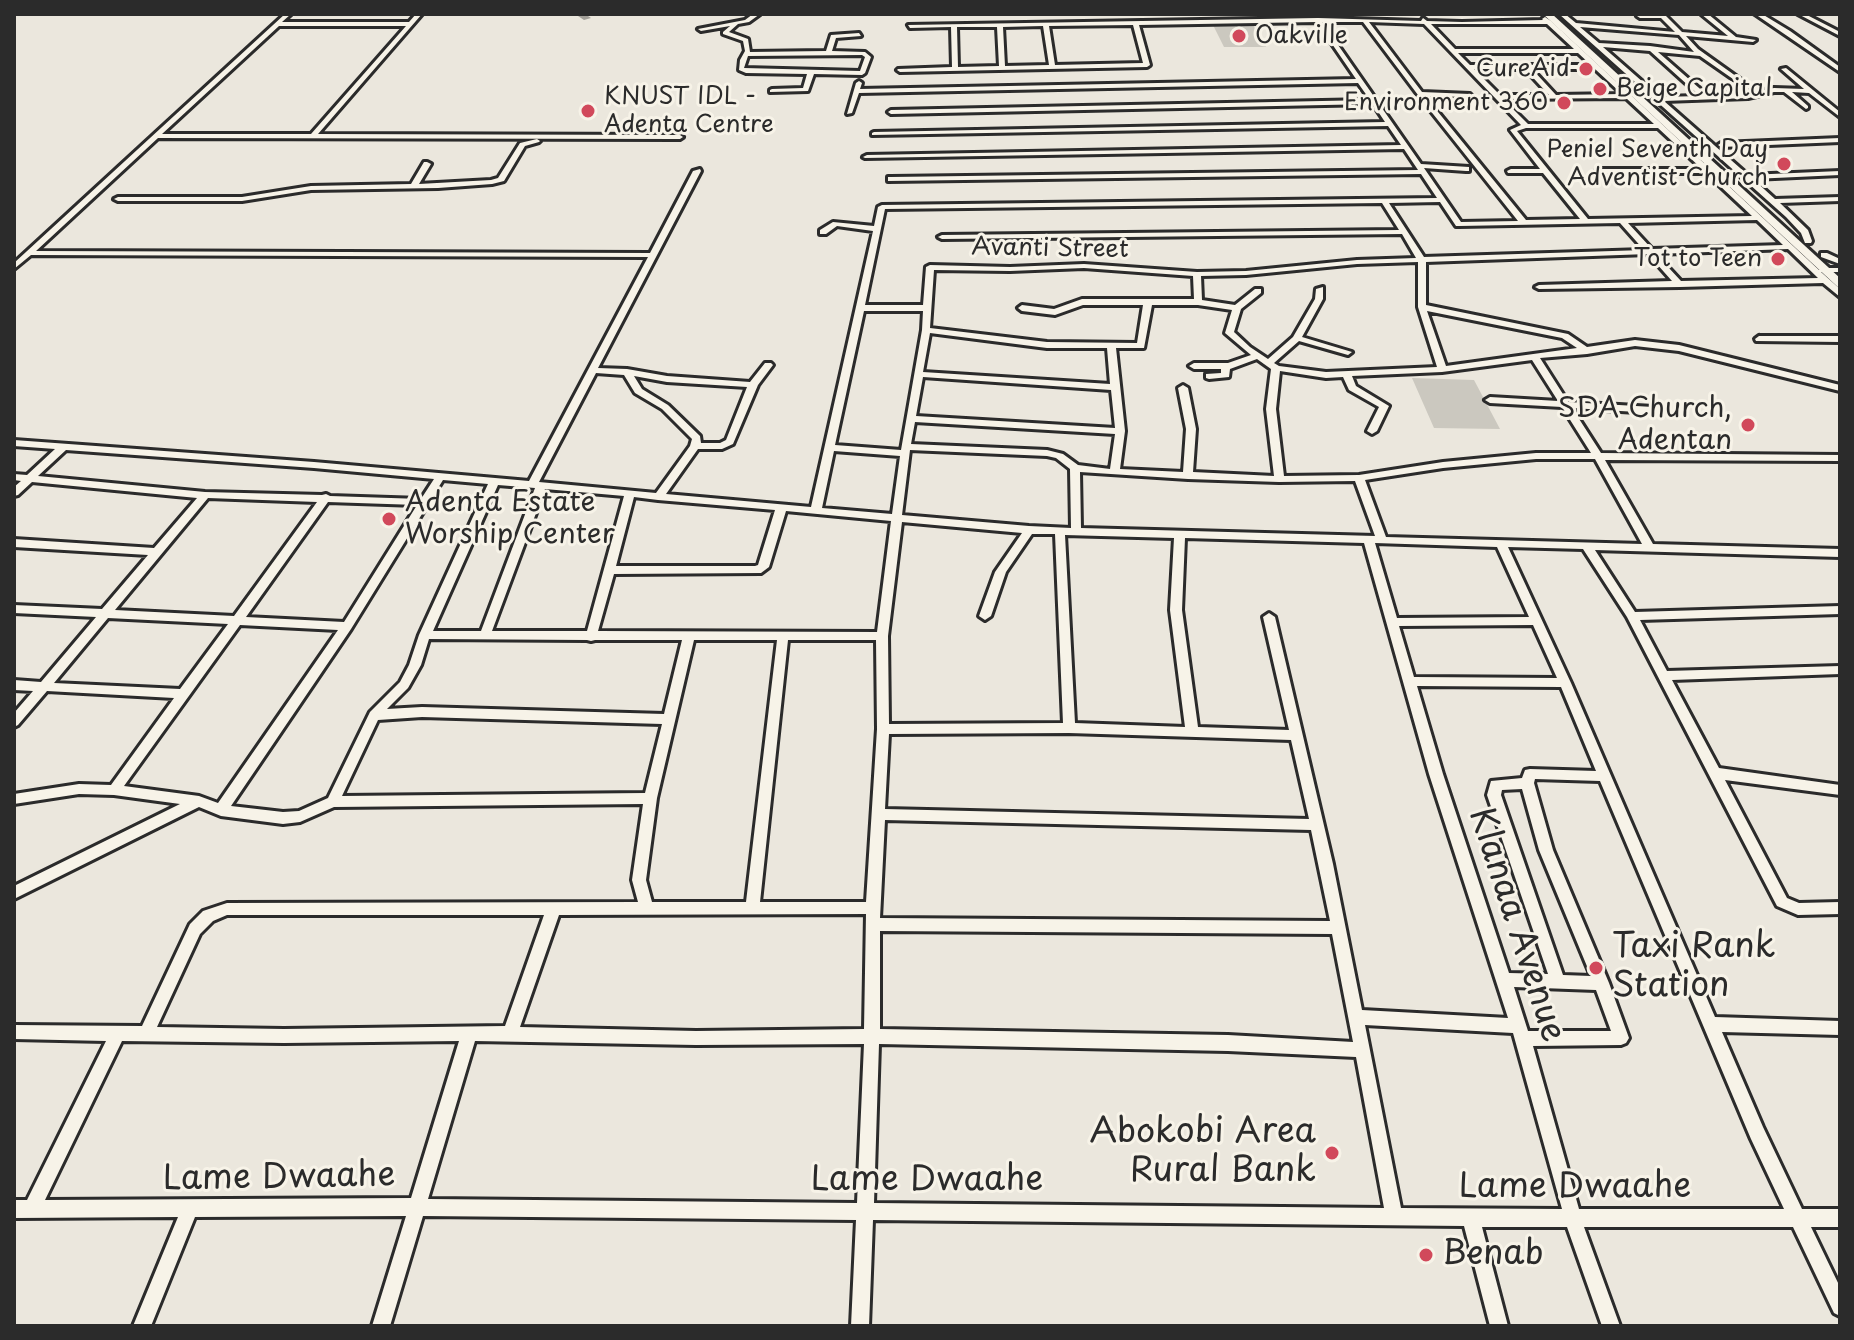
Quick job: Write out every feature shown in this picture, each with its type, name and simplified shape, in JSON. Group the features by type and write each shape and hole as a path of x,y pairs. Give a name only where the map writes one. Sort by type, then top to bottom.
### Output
{"highway":[{"path":"1546,17 1598,58 1794,245 1824,255 1840,285"},
{"path":"1598,58 1794,245 1831,272"}],"street":[{"path":"14,267 288,14"},
{"path":"314,135 419,14"},
{"path":"701,29 736,23 757,14"},
{"path":"955,69 959,14"},
{"path":"1002,68 1004,14"},
{"path":"1048,14 1052,67"},
{"path":"1095,14 1099,24"},
{"path":"900,70 1147,65 1140,14"},
{"path":"1415,14 1488,89 1501,97 1526,126"},
{"path":"1531,14 1546,17 1575,51"},
{"path":"1562,14 1579,26 1753,40"},
{"path":"1453,51 1575,51 1598,58 1661,99 1721,145 1805,232 1794,245 1759,218 1724,179 1619,96 1598,58 1579,26 1570,14"},
{"path":"1704,14 1735,39"},
{"path":"1758,14 1840,70"},
{"path":"1801,14 1840,31"},
{"path":"1640,16 1663,15 1701,54 1745,85 1764,93"},
{"path":"910,26 1099,24 1233,17 1462,24 1546,17"},
{"path":"1318,20 1459,224 1759,218"},
{"path":"1365,20 1524,223"},
{"path":"736,23 725,33 746,40 747,54 741,66 746,71 862,73"},
{"path":"278,24 410,24"},
{"path":"829,53 833,36 859,35"},
{"path":"1467,67 1527,67 1650,48 1701,54"},
{"path":"1650,48 1706,98"},
{"path":"747,54 867,54 849,113"},
{"path":"1598,58 1657,126"},
{"path":"1598,58 1661,99 1684,123 1784,201 1803,219 1803,222 1796,223"},
{"path":"1505,67 1510,77"},
{"path":"1527,67 1555,97"},
{"path":"1784,69 1840,115"},
{"path":"772,91 806,90 811,72"},
{"path":"857,91 1358,81"},
{"path":"1785,90 1806,107"},
{"path":"1661,99 1809,91"},
{"path":"1420,94 1468,95"},
{"path":"1501,97 1628,96"},
{"path":"891,112 1373,102"},
{"path":"1684,123 1694,123"},
{"path":"874,134 1389,124"},
{"path":"1585,221 1513,132 1526,126 1657,126"},
{"path":"156,136 680,137"},
{"path":"118,199 242,199 311,188 438,186 501,179 522,144 565,141 572,136"},
{"path":"1721,145 1840,140"},
{"path":"1674,141 1749,218"},
{"path":"867,157 1405,147"},
{"path":"986,179 988,157"},
{"path":"414,186 427,164"},
{"path":"891,179 1466,169"},
{"path":"485,635 537,485 697,171"},
{"path":"1511,171 1545,171"},
{"path":"1600,171 1701,171"},
{"path":"1750,177 1840,173"},
{"path":"1774,201 1840,199"},
{"path":"816,510 881,207 995,208 1442,200"},
{"path":"1384,201 1422,260 1422,307 1442,369"},
{"path":"1622,221 1680,285"},
{"path":"823,232 836,224 877,229"},
{"path":"942,237 1404,232"},
{"name":"Avanti Street","path":"860,1326 872,1036 873,916 883,729 882,636 896,518 926,330 929,269 935,266 998,269 1084,266 1197,274 1264,272 1357,262 1794,245"},
{"path":"30,253 653,255"},
{"path":"1539,287 1680,285 1831,272"},
{"path":"1831,272 1840,294"},
{"path":"1831,272 1840,301"},
{"path":"1197,274 1198,302"},
{"path":"1279,479 1271,409 1272,365 1297,338 1319,299 1320,289"},
{"path":"1258,291 1237,308 1229,333 1272,365 1303,373 1307,379 1348,379 1536,359 1635,343 1679,348 1840,388"},
{"path":"926,330 1047,345 1141,346 1148,301"},
{"path":"1022,308 1055,312 1082,302 1148,301 1198,302 1237,308"},
{"path":"1422,307 1565,336 1587,351"},
{"path":"859,308 925,308"},
{"path":"1297,338 1348,352"},
{"path":"1759,339 1840,339"},
{"path":"1111,346 1120,431 1115,472"},
{"path":"1194,366 1241,364 1258,356"},
{"path":"1536,359 1597,455 1650,548"},
{"path":"695,446 722,446 730,442 753,385 768,365"},
{"path":"1209,376 1226,375 1225,366"},
{"path":"594,370 753,385"},
{"path":"627,372 638,391 686,424 697,438 695,446 658,497"},
{"path":"919,374 1114,387"},
{"path":"1348,379 1384,406 1372,431"},
{"path":"1183,388 1191,429 1188,476"},
{"path":"1490,400 1653,410"},
{"path":"911,419 1120,431"},
{"path":"14,443 495,481 1060,532 1840,553"},
{"path":"14,493 64,446"},
{"path":"827,454 846,449 1047,453 1059,456 1075,468 1279,479 1359,478 1484,460 1597,455 1840,458"},
{"path":"1075,468 1076,532"},
{"path":"14,477 205,495 425,502"},
{"path":"221,810 347,626 440,477"},
{"name":"Klanaa Avenue","path":"1359,478 1392,622 1436,774 1520,1033 1573,1219 1611,1326"},
{"path":"333,802 374,715 404,685 495,481"},
{"path":"591,637 630,494"},
{"path":"14,722 205,495"},
{"path":"114,790 326,497"},
{"path":"611,570 757,570 763,567 781,509"},
{"path":"985,616 1001,572 1029,530"},
{"path":"1060,532 1069,728"},
{"path":"1180,534 1176,610 1192,732"},
{"path":"14,543 157,552"},
{"path":"1502,545 1713,1024 1757,1133 1840,1307"},
{"path":"1588,548 1632,616 1782,902 1798,909 1840,908"},
{"path":"14,609 347,626"},
{"path":"1632,616 1840,610"},
{"path":"1269,617 1317,825 1394,1215"},
{"path":"1392,622 1536,621"},
{"path":"425,635 882,636"},
{"path":"752,908 783,635"},
{"path":"647,908 639,880 650,798 689,636"},
{"path":"1663,676 1840,670"},
{"path":"1411,681 1565,683"},
{"path":"14,685 184,694"},
{"path":"374,715 422,712 668,719"},
{"path":"883,729 1069,728 1295,735"},
{"path":"1714,773 1840,790"},
{"path":"1356,1017 1620,1039 1621,1031 1546,850 1527,783 1530,774 1602,776"},
{"path":"1527,783 1496,785 1494,795 1558,981"},
{"path":"14,799 79,789 114,790 199,801 221,810 283,818 300,816 333,802 650,798"},
{"path":"14,893 199,801"},
{"path":"877,814 1317,825"},
{"path":"510,1033 554,908"},
{"path":"146,1034 195,929 208,916 227,909 752,908 873,916 1338,928"},
{"path":"1503,980 1601,983"},
{"path":"1713,1024 1840,1028"},
{"path":"14,1032 284,1036 510,1033 696,1038 872,1036 1228,1043 1363,1050"},
{"path":"381,1326 469,1033"},
{"path":"23,1209 117,1034"},
{"name":"Lame Dwaahe","path":"23,1209 415,1207 1573,1219 1840,1218"},
{"path":"142,1326 189,1210"},
{"path":"1471,1218 1499,1326"}],"shaded area":[{"name":"Oakville","path":"1213,25 1253,25 1266,47 1224,47"},
{"path":"1412,378 1474,380 1500,429 1434,428"}],"waterway":[{"path":"579,14 587,18"}],"place":[{"name":"Oakville","path":"1239,36"},
{"name":"CureAid","path":"1586,69"},
{"name":"Beige Capital","path":"1600,89"},
{"name":"Environment 360","path":"1564,103"},
{"name":"KNUST IDL - Adenta Centre","path":"588,111"},
{"name":"Peniel Seventh Day Adventist Church","path":"1784,164"},
{"name":"Tot to Teen","path":"1778,259"},
{"name":"SDA Church, Adentan","path":"1748,425"},
{"name":"Adenta Estate Worship Center","path":"389,519"},
{"name":"Taxi Rank Station","path":"1596,968"},
{"name":"Abokobi Area Rural Bank","path":"1332,1153"},
{"name":"Benab","path":"1426,1255"}]}
